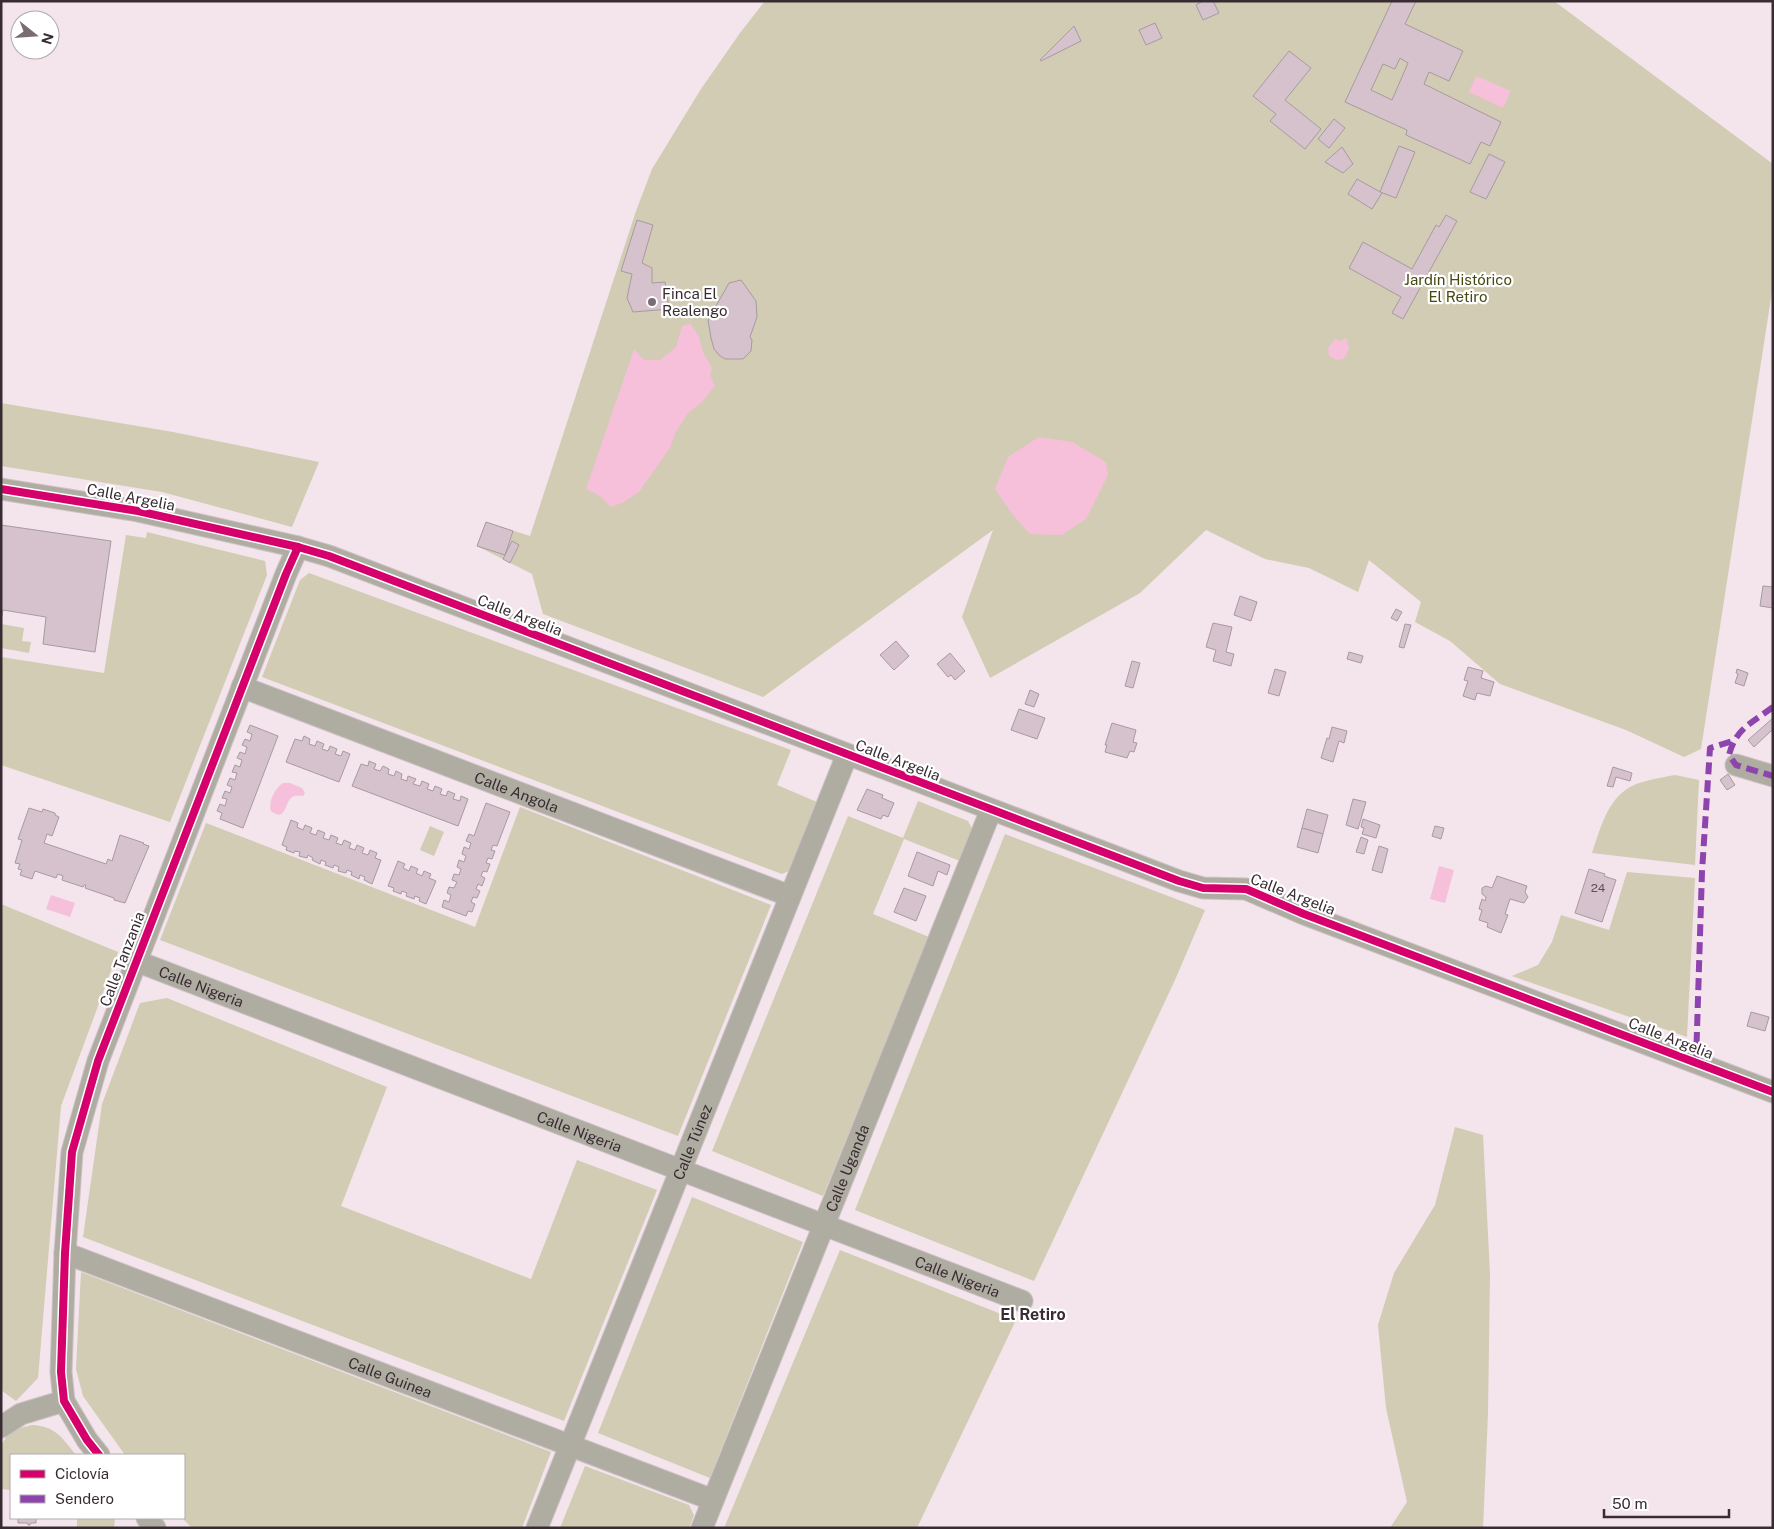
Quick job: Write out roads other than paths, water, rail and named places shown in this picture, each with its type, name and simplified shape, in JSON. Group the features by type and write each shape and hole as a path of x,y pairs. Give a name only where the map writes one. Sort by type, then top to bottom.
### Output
{"street":[{"name":"Calle Argelia","path":"1,489 138,511 298,546 329,556 1179,881 1203,888 1246,889 1304,914 1773,1092"},
{"name":"Calle Tanzania","path":"64,1401 61,1372 65,1253 72,1152 98,1061 242,686 298,546"},
{"name":"Calle Angola","path":"242,686 790,896"},
{"name":"Calle Túnez","path":"537,1528 846,755"},
{"path":"1736,765 1773,776"},
{"name":"Calle Uganda","path":"702,1528 991,810"},
{"name":"Calle Nigeria","path":"136,961 1022,1301"},
{"name":"Calle Guinea","path":"65,1253 713,1500"},
{"path":"1,1427 21,1414 64,1401 87,1440 98,1454"}],"place":[{"name":"Finca El Realengo","path":"652,302"}],"district":[{"name":"El Retiro","path":"1033,1314"}],"park label":[{"name":"Jardín Histórico El Retiro","path":"1458,288"}]}
